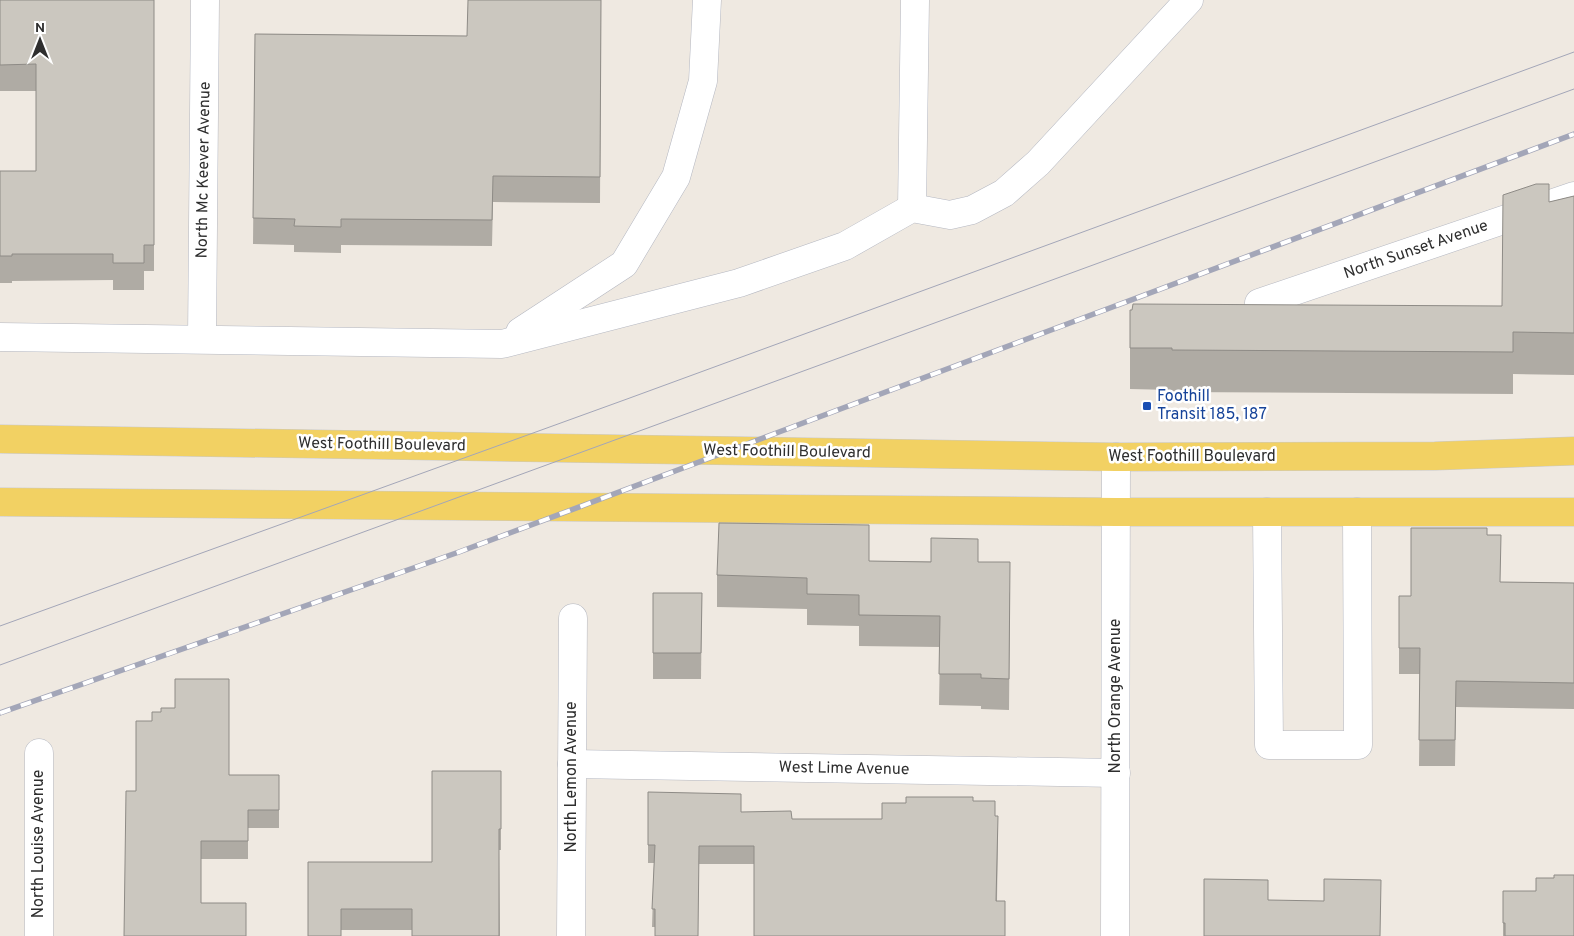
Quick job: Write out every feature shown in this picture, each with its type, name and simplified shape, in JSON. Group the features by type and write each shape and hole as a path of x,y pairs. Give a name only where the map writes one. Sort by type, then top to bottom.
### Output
{"main road":[{"name":"West Foothill Boulevard","path":"0,439 1116,457 1435,456 1574,451"},
{"path":"0,502 1116,512 1574,512"}],"street":[{"name":"North Mc Keever Avenue","path":"202,340 205,0"},
{"path":"502,344 624,264 676,177 703,80 707,0"},
{"path":"912,208 915,0"},
{"path":"0,336 502,344 739,283 845,246 912,208 950,215 972,210 1004,193 1038,163 1189,0"},
{"name":"North Sunset Avenue","path":"1258,303 1574,196"},
{"name":"North Orange Avenue","path":"1115,936 1116,457"},
{"path":"1267,512 1269,745 1358,745 1357,512"},
{"name":"North Lemon Avenue","path":"571,936 573,618"},
{"name":"North Louise Avenue","path":"39,752 39,936"},
{"name":"West Lime Avenue","path":"572,764 1116,773"}],"building":[{"path":"0,0 154,0 154,245 144,245 144,263 113,263 113,254 12,254 12,256 0,256 0,171 36,171 36,64 0,65"},
{"path":"468,0 601,0 600,177 493,176 492,220 341,219 341,227 294,226 295,219 253,218 255,34 467,36"},
{"path":"1536,184 1549,184 1549,202 1574,196 1574,333 1513,332 1513,352 1172,350 1172,348 1130,348 1130,310 1132,310 1133,304 1502,306 1503,195"},
{"path":"719,523 869,525 869,561 931,562 931,538 978,539 978,562 1010,562 1009,679 981,678 981,674 939,674 940,616 859,615 859,595 807,594 807,578 717,575"},
{"path":"1411,528 1487,528 1487,535 1501,535 1500,582 1574,583 1574,683 1456,681 1455,740 1419,740 1420,648 1399,648 1399,596 1411,596"},
{"path":"653,593 702,593 701,653 653,653"},
{"path":"175,679 229,679 229,775 279,775 279,810 248,810 248,841 201,841 201,903 246,903 246,936 124,936 126,791 136,791 136,721 152,721 152,712 161,712 161,708 175,708"},
{"path":"432,771 501,771 499,936 412,936 412,909 341,909 341,936 308,936 308,862 432,862"},
{"path":"648,792 741,794 741,812 791,811 792,819 882,819 882,803 906,803 906,797 973,797 973,801 995,801 995,816 998,816 996,901 1005,901 1005,936 754,936 754,846 699,846 698,936 655,936 655,909 652,909 655,845 648,845"},
{"path":"1554,875 1574,875 1574,936 1505,936 1503,891 1536,891 1536,878 1554,878"},
{"path":"1204,879 1268,880 1268,900 1324,901 1324,879 1381,880 1380,936 1204,936"}],"tram line":[{"path":"0,626 627,399 1574,52"},
{"path":"0,665 1574,89"}],"railway":[{"path":"0,713 459,552 1574,134"}],"place":[{"name":"Foothill Transit 185, 187","path":"1147,406"}]}
